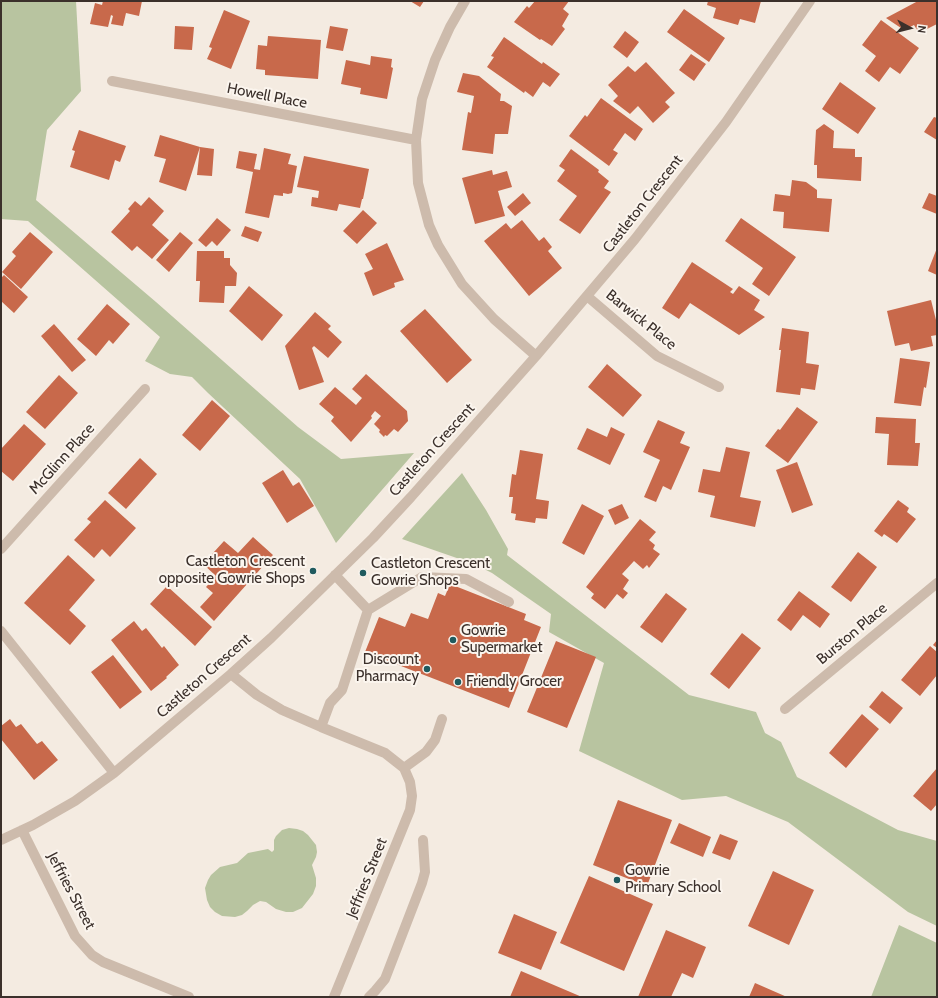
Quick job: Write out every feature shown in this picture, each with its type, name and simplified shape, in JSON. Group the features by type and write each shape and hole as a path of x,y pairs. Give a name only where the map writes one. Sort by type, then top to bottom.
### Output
{"street":[{"path":"464,1 435,60 422,99 416,140 418,183 429,225 438,245 462,284 494,319 536,356"},
{"name":"Castleton Crescent","path":"1,840 75,801 114,773 272,638 373,538 536,356 636,239 726,122 810,1"},
{"name":"Howell Place","path":"112,81 416,140"},
{"name":"Barwick Place","path":"587,296 657,356 719,387"},
{"name":"McGlinn Place","path":"1,549 145,388"},
{"path":"335,575 368,610"},
{"path":"321,727 330,703 342,690 368,610 422,577 466,579 509,602"},
{"name":"Burston Place","path":"785,709 937,583"},
{"path":"1,631 114,773"},
{"path":"231,674 257,695 282,710 385,753 404,768 426,752 435,740 442,719"},
{"name":"Jeffries Street","path":"334,997 410,810 412,796 410,782 404,768"},
{"name":"Jeffries Street","path":"22,830 75,936 92,955 103,962 189,997"},
{"path":"369,997 375,992 384,979 422,883 425,872 423,840"}],"green space":[{"path":"1,1 76,1 81,91 47,130 36,200 156,302 298,427 341,459 414,453 336,543 300,479 192,377 170,374 145,361 160,337 28,221 1,219"},
{"path":"462,473 486,510 508,549 507,555 689,695 756,712 765,733 781,742 797,777 898,830 937,841 937,926 908,912 788,822 726,796 682,800 579,751 604,663 549,632 551,614 492,573 474,564 402,539"},
{"path":"289,828 303,831 316,845 316,857 312,865 316,878 316,886 313,894 302,908 293,912 286,912 276,909 266,902 260,901 242,915 235,917 222,916 215,912 210,907 207,900 205,888 211,875 220,867 237,863 248,853 268,849 272,852 274,850 274,840 276,836 282,830"},
{"path":"899,925 937,943 937,997 871,997"}],"building":[{"path":"103,1 142,1 139,16 126,13 123,26 111,24 113,16 111,15 108,27 90,24 95,3 102,5"},
{"path":"410,1 424,1 420,7"},
{"path":"535,1 569,1 563,9 569,14 562,26 565,29 552,46 541,39 540,40 514,22 527,6 529,8"},
{"path":"708,1 761,1 755,23 740,19 738,25 713,18 716,8 707,5"},
{"path":"918,1 937,1 937,24 919,33 914,25 904,30 886,18"},
{"path":"684,9 725,38 709,62 667,32"},
{"path":"224,10 250,21 231,69 207,59 212,48 209,47"},
{"path":"881,20 919,48 900,74 890,67 879,82 865,71 876,56 862,45"},
{"path":"175,26 194,27 192,50 174,49"},
{"path":"330,26 348,29 343,51 326,48"},
{"path":"625,31 639,42 627,58 613,47"},
{"path":"268,36 321,40 318,79 265,75 265,70 256,69 258,45 267,46"},
{"path":"504,37 542,64 543,62 560,74 550,87 543,82 533,97 525,91 524,93 487,67 494,57 491,56"},
{"path":"691,54 706,64 694,81 679,70"},
{"path":"371,56 392,59 391,67 393,68 387,99 360,94 361,88 341,84 346,60 370,65"},
{"path":"646,62 675,93 665,102 670,107 653,123 638,106 630,114 613,101 618,96 608,85 628,66 635,72"},
{"path":"463,73 479,76 501,94 500,101 504,101 512,106 508,134 495,134 493,154 462,150 468,112 471,113 474,96 457,92"},
{"path":"840,82 876,108 858,134 822,109"},
{"path":"601,98 643,129 635,141 625,133 613,150 618,153 609,166 569,136 585,115 587,117"},
{"path":"934,117 937,118 937,140 924,132"},
{"path":"824,124 834,131 833,148 855,149 855,157 862,157 861,181 817,178 817,165 814,165 816,130"},
{"path":"79,130 126,146 120,162 115,160 109,180 70,167 75,151 72,150"},
{"path":"160,135 200,147 186,191 159,182 166,159 154,156"},
{"path":"200,147 214,149 212,176 197,175"},
{"path":"264,148 291,154 288,164 297,166 292,193 283,193 283,196 274,195 269,218 245,213 253,172 236,168 239,151 257,154 254,169 260,170"},
{"path":"571,149 599,170 598,172 609,181 604,188 611,192 580,234 559,220 577,196 557,181 565,170 559,166"},
{"path":"304,156 369,169 360,208 339,204 337,211 311,206 312,197 318,198 319,191 297,187"},
{"path":"492,170 493,175 507,171 512,187 498,191 505,216 475,224 462,178"},
{"path":"792,180 806,182 817,190 817,198 832,199 829,232 783,228 784,212 773,211 775,194 790,196"},
{"path":"523,193 531,203 515,216 507,207"},
{"path":"929,193 937,196 937,214 922,208"},
{"path":"149,197 164,211 152,225 169,240 152,259 137,246 132,251 111,232 130,211 128,209 135,201 141,206"},
{"path":"363,210 377,223 357,244 343,231"},
{"path":"217,218 231,230 217,246 212,241 206,247 198,240"},
{"path":"741,218 796,257 769,296 752,284 763,268 725,241"},
{"path":"522,220 539,241 544,237 552,247 548,251 562,268 529,296 484,241 506,223 511,229"},
{"path":"245,226 262,232 258,242 241,236"},
{"path":"30,232 53,252 21,289 2,272 16,256 12,252"},
{"path":"180,232 193,243 169,272 156,260"},
{"path":"387,243 404,280 394,283 395,287 373,296 364,273 373,269 365,254"},
{"path":"937,248 937,275 928,271"},
{"path":"197,251 224,251 224,258 230,258 230,265 237,273 236,286 225,286 224,303 199,302 200,281 196,281"},
{"path":"692,262 733,289 730,292 733,294 739,286 760,300 754,310 765,317 739,335 690,303 679,319 662,308"},
{"path":"4,275 28,297 14,313 1,301 1,278"},
{"path":"249,286 283,315 262,341 229,311"},
{"path":"931,300 937,324 937,335 931,336 933,346 911,351 909,343 895,346 887,311"},
{"path":"107,304 130,324 113,344 109,340 96,356 77,339"},
{"path":"425,309 472,360 447,383 400,331"},
{"path":"315,312 331,326 328,329 342,342 328,358 314,346 312,348 324,382 299,390 285,346"},
{"path":"54,324 86,360 72,372 41,336"},
{"path":"782,328 809,332 806,363 819,365 815,390 801,388 800,395 776,392"},
{"path":"900,358 930,362 926,388 924,387 921,406 894,403"},
{"path":"607,364 642,395 623,417 588,387"},
{"path":"366,374 407,411 408,421 398,432 394,429 384,437 374,424 381,416 375,411 371,416 372,418 351,442 331,421 334,417 319,404 335,387 356,405 362,398 352,389"},
{"path":"59,375 78,393 45,429 26,412"},
{"path":"212,400 230,416 200,451 182,435"},
{"path":"797,407 818,422 788,463 765,446 778,429 780,430"},
{"path":"876,417 916,419 915,443 920,443 918,466 887,465 889,434 875,433"},
{"path":"658,420 685,432 680,443 690,447 671,490 663,486 656,502 644,497 660,460 643,452"},
{"path":"24,424 46,444 13,481 1,471 1,449"},
{"path":"611,427 625,434 610,465 577,449 587,428 607,437"},
{"path":"726,447 750,452 740,497 761,501 755,527 710,517 715,496 698,492 703,469 720,472"},
{"path":"520,450 543,454 536,499 549,501 547,519 536,518 535,523 515,520 516,514 511,513 513,497 509,497 512,474 516,475"},
{"path":"140,458 157,474 126,509 108,493"},
{"path":"797,462 813,505 792,513 776,470"},
{"path":"283,470 293,486 299,482 314,506 287,523 262,483"},
{"path":"105,500 136,528 110,557 102,549 94,558 74,540 91,522 87,519"},
{"path":"898,500 909,508 907,512 916,519 897,543 884,534 882,537 874,531"},
{"path":"582,504 604,516 584,555 562,543"},
{"path":"622,504 629,518 615,525 608,510"},
{"path":"640,519 656,532 649,540 655,545 653,549 660,554 649,568 647,565 643,569 634,561 622,574 629,580 623,589 628,593 623,599 617,594 605,609 591,598 594,594 586,587"},
{"path":"253,537 273,555 214,621 200,607 213,593 206,587 216,576 203,564 224,541 238,553"},
{"path":"858,552 877,567 851,602 831,587"},
{"path":"68,555 95,580 69,610 86,626 70,645 24,603"},
{"name":"Gowrie Supermarket","path":"450,584 526,614 524,620 541,627 509,708 365,652 379,617 405,627 411,613 428,619 438,593 445,596"},
{"path":"167,586 212,627 195,646 150,604"},
{"path":"799,591 830,614 820,628 803,615 791,631 777,620"},
{"path":"666,593 687,609 662,643 640,627"},
{"path":"134,621 142,631 146,628 162,648 164,646 179,665 166,677 167,678 151,691 111,640"},
{"path":"742,633 761,648 729,689 710,674"},
{"path":"937,640 937,648 933,645"},
{"path":"556,641 596,657 567,728 527,712"},
{"path":"930,646 937,652 937,675 920,696 901,680"},
{"path":"113,655 142,692 120,709 91,672"},
{"path":"882,691 903,708 890,724 869,707"},
{"path":"862,714 879,729 846,768 829,753"},
{"path":"10,719 16,727 21,724 37,744 42,741 58,760 34,780 1,739 1,726"},
{"path":"937,768 937,804 931,811 913,796"},
{"path":"618,800 672,820 647,886 593,865"},
{"path":"679,823 711,837 703,857 670,843"},
{"path":"720,834 738,841 730,860 712,853"},
{"path":"773,871 814,890 789,945 748,926"},
{"path":"589,876 653,904 624,971 560,943"},
{"path":"514,914 557,932 541,970 498,953"},
{"path":"666,930 706,947 693,978 682,973 671,997 638,997"},
{"path":"521,971 582,997 510,997"},
{"path":"755,983 787,997 749,997"}],"place":[{"name":"Castleton Crescent opposite Gowrie Shops","path":"313,571"},
{"name":"Castleton Crescent Gowrie Shops","path":"363,573"},
{"name":"Gowrie Supermarket","path":"453,640"},
{"name":"Discount Pharmacy","path":"427,669"},
{"name":"Friendly Grocer","path":"458,682"},
{"name":"Gowrie Primary School","path":"617,880"}]}
